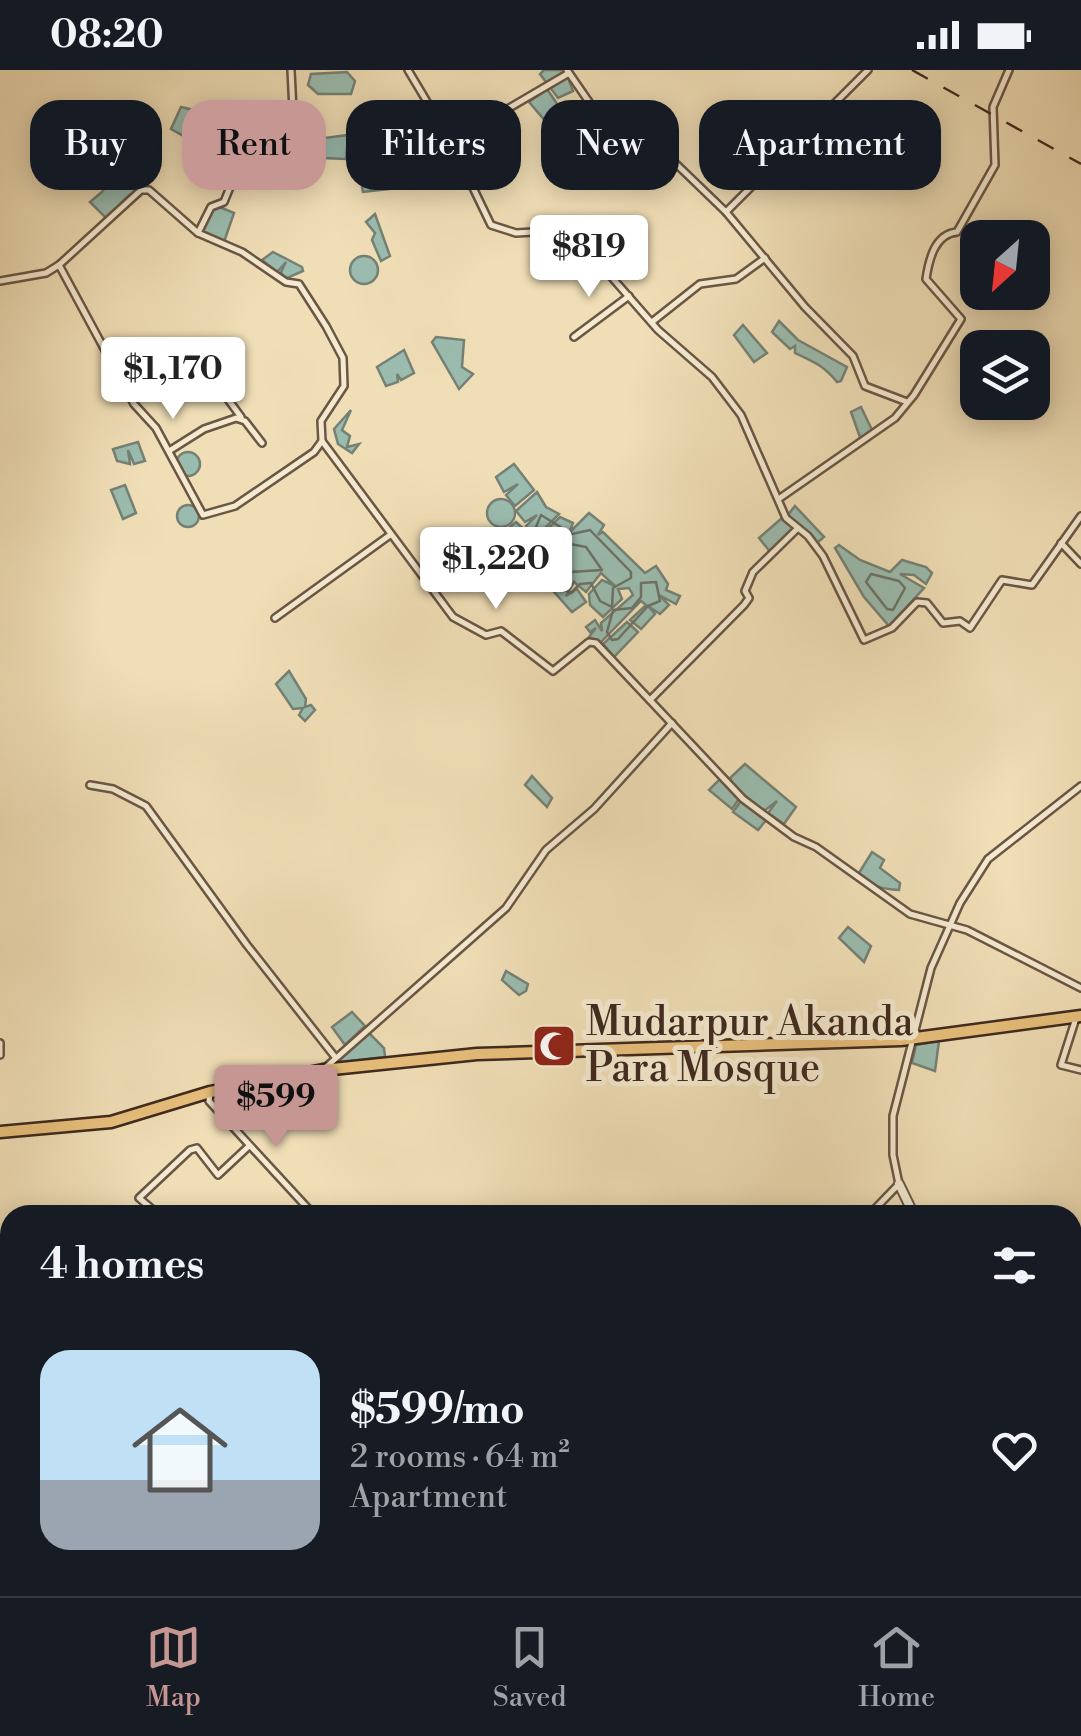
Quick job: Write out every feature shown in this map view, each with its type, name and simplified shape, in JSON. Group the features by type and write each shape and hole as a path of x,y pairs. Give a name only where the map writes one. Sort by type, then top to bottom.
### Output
{"main road":[{"path":"0,1132 110,1122 210,1092 323,1070 476,1054 912,1039 1079,1017"}],"street":[{"path":"198,233 211,207 224,202 260,113 293,111 292,70"},
{"path":"408,70 426,100"},
{"path":"726,212 868,70"},
{"path":"780,498 872,437 907,402 961,318 926,279 928,266 936,244 946,234 957,232 995,165 993,107 1009,70"},
{"path":"521,100 568,72 607,128 626,124 641,130 726,212 853,356 865,386 907,402"},
{"path":"0,281 46,273 59,265 144,189 198,233 242,252 286,282 299,284 343,358 344,386 321,421 322,441 440,602 464,626 488,636 495,629 501,631 552,671 589,642 596,644 743,799 794,836 910,914 952,924 1081,988"},
{"path":"475,190 491,225 516,233 566,230 652,322 712,377 741,416 786,518 822,556 867,641 892,628 917,602 927,603 943,622 960,621 970,628 1002,580 1032,585 1080,518"},
{"path":"652,322 700,284 736,278 765,258"},
{"path":"59,265 134,404 156,428 191,499 205,515 235,506 314,452 322,441"},
{"path":"574,337 628,296"},
{"path":"194,382 207,376 213,378 262,443"},
{"path":"169,451 204,429 242,420"},
{"path":"650,700 744,606 750,598 745,591 748,578 798,528"},
{"path":"275,618 390,534"},
{"path":"1061,543 1081,564"},
{"path":"323,1070 506,908 546,850 594,810 672,723"},
{"path":"90,785 114,789 146,806 246,945 335,1057"},
{"path":"909,1205 899,1184 893,1155 893,1116 930,968 980,868 1081,786"},
{"path":"1079,1017 1060,1066 1081,1070"},
{"path":"0,1043 0,1055"},
{"path":"210,1092 209,1102 305,1205"},
{"path":"147,1205 139,1198 190,1150 197,1148 218,1175 249,1146"},
{"path":"879,1205 899,1184"}],"water":[{"path":"544,70 565,70 573,91 558,98 540,74"},
{"path":"347,72 355,81 351,94 318,94 308,85 311,74"},
{"path":"547,89 554,100 541,100 541,116 529,102"},
{"path":"181,107 182,107 182,135 171,129"},
{"path":"346,135 346,159 326,158 326,138"},
{"path":"138,190 107,219 90,202 103,191"},
{"path":"215,205 234,213 224,242 200,230"},
{"path":"375,214 390,256 381,261 372,240 375,233 366,222"},
{"path":"273,252 303,271 285,279 281,272 286,262 277,272 262,260"},
{"path":"364,256 374,260 378,270 374,280 364,284 354,280 350,270 354,260"},
{"path":"779,321 798,340 847,367 841,381 795,353 795,346 790,349 772,332"},
{"path":"743,325 767,353 754,362 734,335"},
{"path":"436,337 464,340 462,367 473,374 459,389 432,342"},
{"path":"404,350 414,373 401,380 397,374 398,382 386,386 377,367"},
{"path":"861,407 873,432 861,440 851,412"},
{"path":"351,410 342,430 350,436 347,447 359,444 352,453 338,444 334,429"},
{"path":"138,442 145,461 134,464 128,450 130,464 117,461 113,449"},
{"path":"188,452 200,464 188,476 176,464"},
{"path":"514,464 534,490 515,506 506,495 518,484 504,492 496,477"},
{"path":"125,485 136,513 123,519 111,490"},
{"path":"537,492 546,507 559,514 537,536 529,534 531,538 516,547 504,532 516,522 528,533 526,526 537,515 525,522 516,511"},
{"path":"501,499 511,503 515,513 511,523 501,527 491,523 487,513 491,503"},
{"path":"188,505 196,508 196,524 188,527 180,524 177,516 180,508"},
{"path":"795,506 824,537 817,543 788,515"},
{"path":"589,513 604,525 598,535 603,532 645,573 656,566 668,584 666,590 680,596 676,604 659,595 669,605 660,614 648,606 655,614 641,629 630,620 646,605 641,601 600,643 589,637 596,628 590,632 586,627 595,620 602,631 601,623 633,595 629,588 618,589 622,599 603,617 590,605 589,594 602,580 615,586 601,573 586,592 574,582 566,596 577,589 586,602 572,612 547,584 564,567 557,562 559,569 547,578 529,556 539,547 543,556 550,555 554,547 546,550 537,539 560,517 573,523 569,533"},
{"path":"782,518 795,529 771,553 759,538"},
{"path":"839,545 860,560 890,572 902,560 926,567 932,573 926,584 914,575 900,574 924,588 889,626 864,597 835,548"},
{"path":"627,622 638,632 614,657 603,644"},
{"path":"289,671 306,699 305,707 311,705 315,710 305,721 299,715 303,708 293,709 276,684"},
{"path":"745,764 796,807 784,824 768,813 777,801 764,811 735,788 730,778"},
{"path":"532,776 552,798 547,807 525,785"},
{"path":"721,778 739,799 732,809 709,790"},
{"path":"741,801 767,819 758,830 733,812"},
{"path":"872,852 884,860 880,868 900,883 899,890 877,886 859,873"},
{"path":"848,927 871,946 864,962 839,938"},
{"path":"506,971 528,984 526,991 519,995 502,980"},
{"path":"352,1012 365,1026 345,1045 332,1027"},
{"path":"368,1032 384,1048 385,1057 334,1063"},
{"path":"939,1041 935,1071 912,1063 916,1045"}],"waterway":[{"path":"6,283 43,276"},
{"path":"92,332 100,347"}],"railway":[{"path":"912,70 1081,164"}],"place":[{"name":"Mudarpur Akanda Para Mosque","path":"554,1046"}]}
